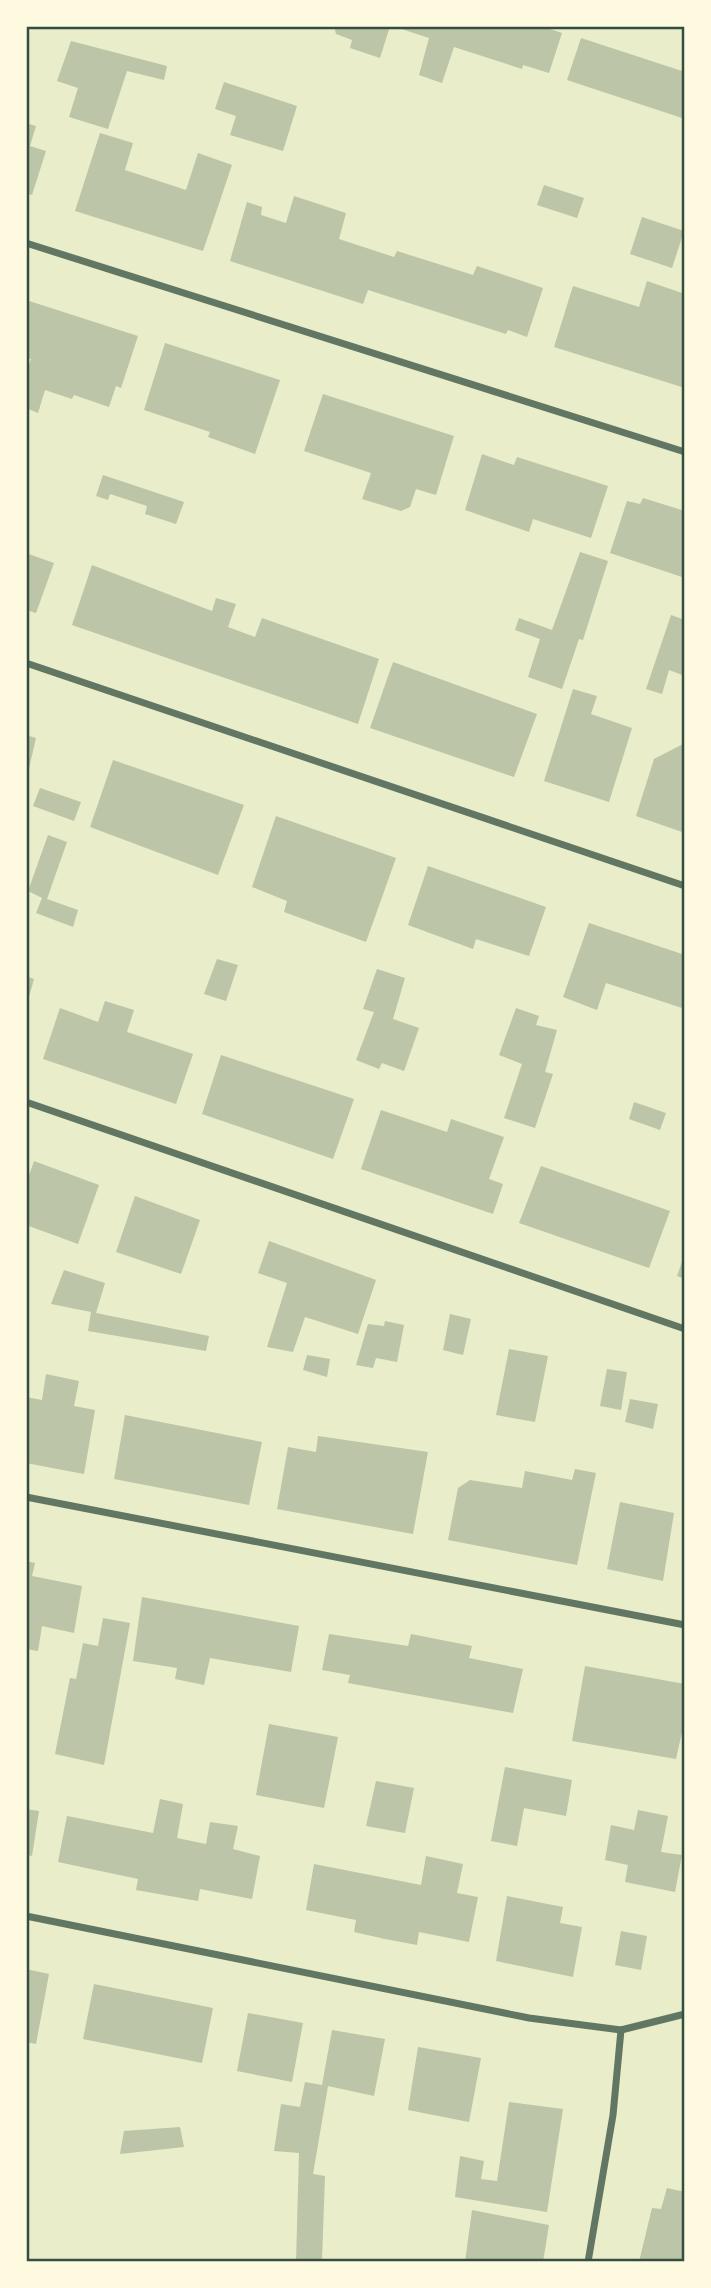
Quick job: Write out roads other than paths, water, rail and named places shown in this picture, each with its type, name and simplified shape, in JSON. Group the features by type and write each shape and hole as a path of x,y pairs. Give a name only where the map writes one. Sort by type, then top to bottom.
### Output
{"street":[{"path":"26,243 685,453"},
{"path":"26,663 685,886"},
{"path":"26,1102 685,1329"},
{"path":"26,1497 685,1625"},
{"path":"26,1916 529,2018 621,2030 685,2014"},
{"path":"588,2262 613,2115 621,2030"}]}
